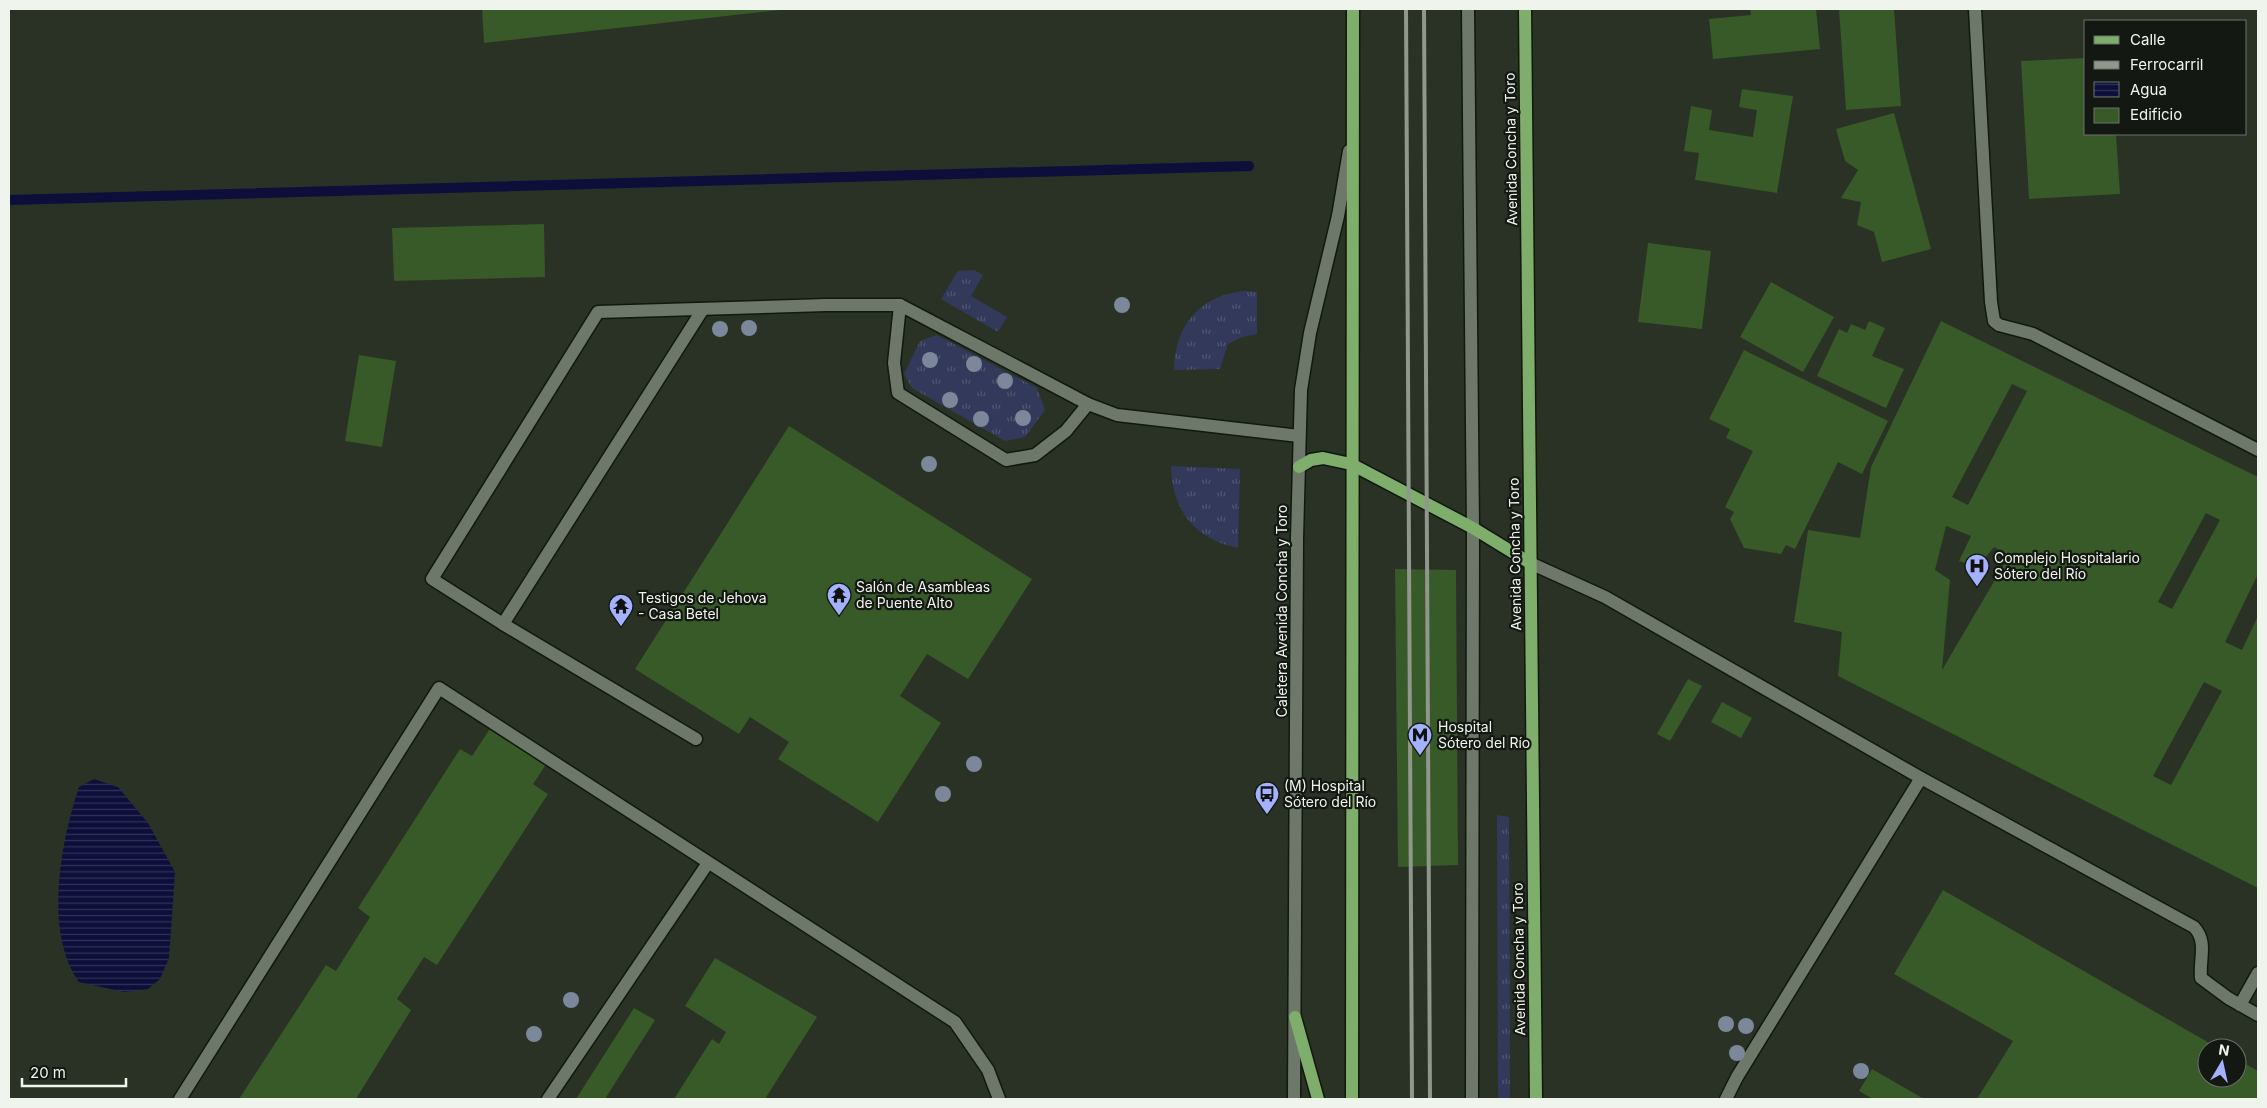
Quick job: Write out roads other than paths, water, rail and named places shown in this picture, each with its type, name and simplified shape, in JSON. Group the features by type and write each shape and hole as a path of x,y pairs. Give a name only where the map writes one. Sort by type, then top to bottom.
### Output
{"main road":[{"path":"1352,1099 1351,464 1354,128 1353,9"},
{"name":"Avenida Concha y Toro","path":"1525,9 1536,1099"},
{"path":"1299,467 1311,460 1323,458 1351,464 1473,528 1530,563"},
{"path":"1295,1017 1318,1099"}],"street":[{"path":"1468,9 1473,528 1472,1099"},
{"path":"1975,9 1991,302 1994,321 1999,325 2033,334 2258,450"},
{"name":"Caletera Avenida Concha y Toro","path":"1294,1099 1299,436 1305,361 1338,216 1354,128"},
{"path":"696,739 503,624 432,579 598,312 703,308 900,305 1088,404 1118,415 1299,436"},
{"path":"900,305 894,363 898,393 1006,460 1035,455 1066,431 1088,404"},
{"path":"503,624 703,308"},
{"path":"1530,563 1604,596 1921,778 2194,927 2201,935 2203,941 2200,978 2258,1015"},
{"path":"180,1099 439,688 955,1022 988,1070 999,1099"},
{"path":"1726,1099 1737,1077 1921,778"},
{"path":"548,1099 708,863"},
{"path":"2240,1005 2258,973"}],"water":[{"path":"94,779 118,787 148,823 175,872 169,958 160,979 148,989 124,992 79,982 68,961 61,938 58,913 59,886 66,833 79,787"}],"waterway":[{"path":"9,200 1249,166"}],"railway":[{"path":"1406,9 1412,1099"},
{"path":"1424,9 1430,1099"}],"place":[{"name":"Complejo Hospitalario Sótero del Río","path":"1977,587"},
{"name":"Salón de Asambleas de Puente Alto","path":"839,616"},
{"name":"Testigos de Jehova - Casa Betel","path":"621,627"},
{"name":"Hospital Sótero del Río","path":"1420,756"},
{"name":"(M) Hospital Sótero del Río","path":"1267,815"}]}
